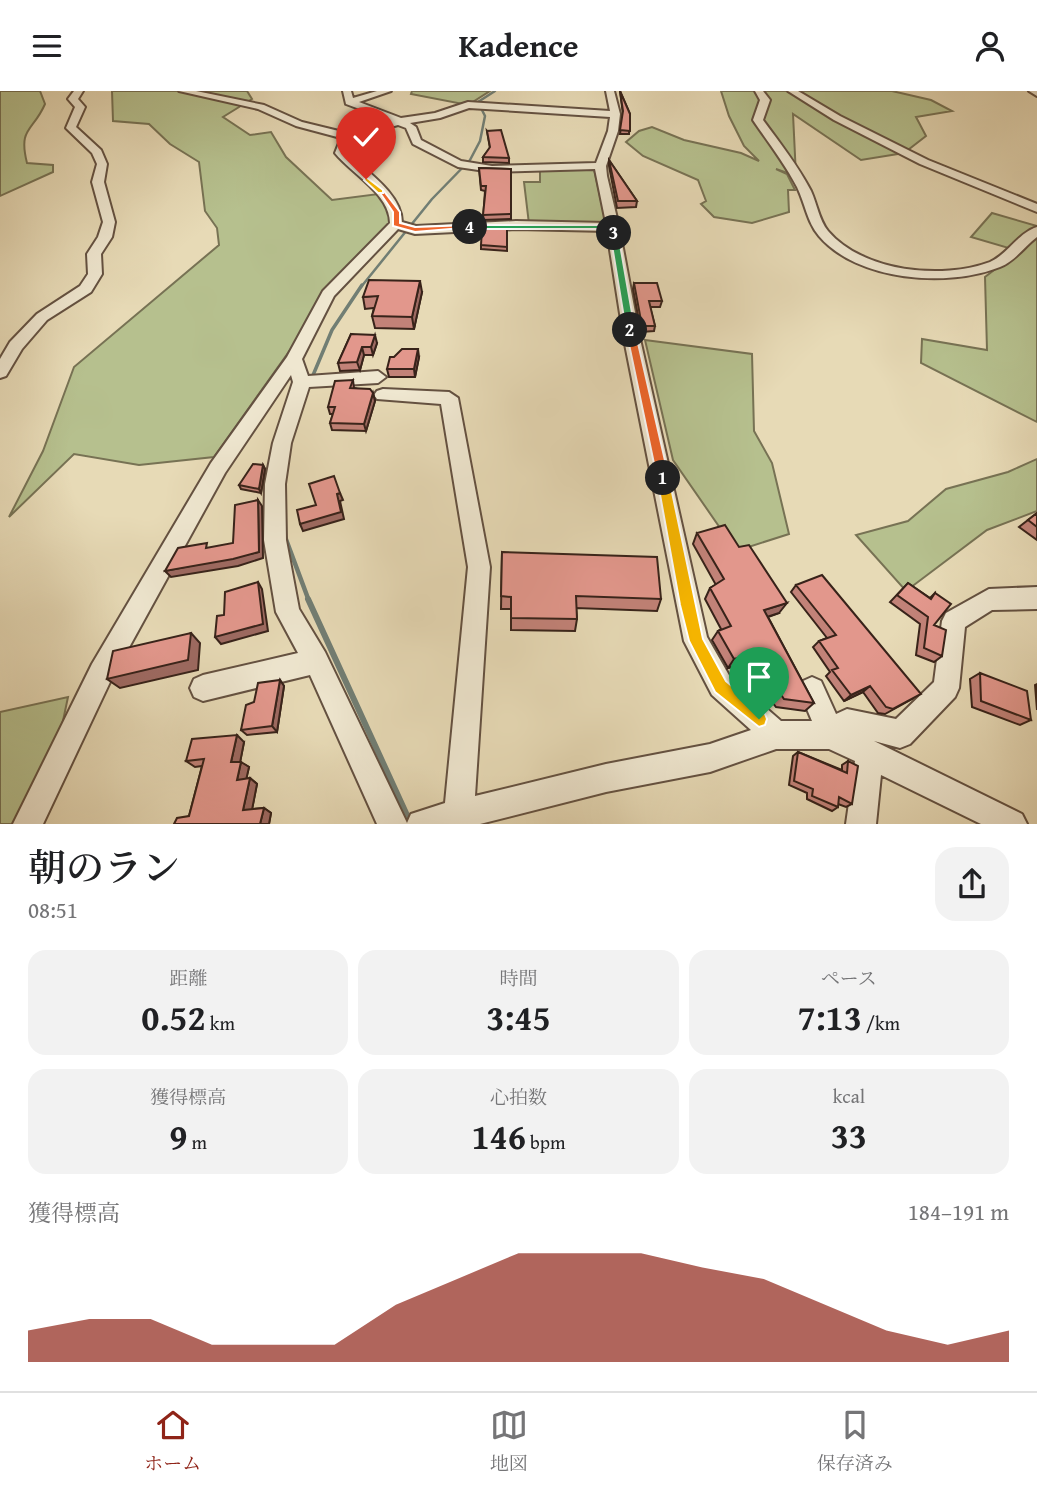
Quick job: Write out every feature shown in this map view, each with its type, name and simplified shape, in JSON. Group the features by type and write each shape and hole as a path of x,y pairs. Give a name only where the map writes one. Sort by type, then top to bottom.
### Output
{"street":[{"path":"0,372 16,346 42,317 86,289 95,274 94,254 105,237 109,222 98,182 102,164 97,152 71,128 80,107 73,99 79,91"},
{"path":"183,91 261,107 299,124 348,136 401,121 437,116 479,105 615,114"},
{"path":"347,91 349,103"},
{"path":"349,103 372,92 387,91"},
{"path":"610,91 615,114 613,131 600,166 645,403 696,641 720,686 776,735"},
{"path":"759,91 765,100 758,120 805,192 818,225 825,234 855,255 911,273 960,275 1000,262 1023,239 1037,231"},
{"path":"792,91 837,118 924,162 1037,208"},
{"path":"349,103 401,121 411,127 417,142 466,165 492,169 600,166"},
{"path":"348,136 340,153 388,199 405,227"},
{"path":"28,824 73,727 145,592 218,468 294,359 328,294 405,227 613,227"},
{"path":"294,359 307,381"},
{"path":"307,381 381,386 449,398 479,567 462,819"},
{"path":"307,381 282,443 275,484 275,540 288,612 316,661 393,824"},
{"path":"831,735 847,722 900,734 946,688 954,621 989,600 1037,598"},
{"path":"203,688 316,661"},
{"path":"812,690 831,735"},
{"path":"425,823 462,819 606,778 710,758 776,735 831,735 1012,824"},
{"path":"861,824 870,754"}],"green space":[{"path":"0,91 40,91 45,104 28,131 24,143 25,151 27,163 53,165 53,172 0,196"},
{"path":"112,91 247,91 252,99 223,117 250,135 271,132 286,157 332,200 386,193 394,217 325,301 214,457 139,465 74,454 9,517 43,451 74,367 219,245 217,228 205,211 199,162 170,144 149,124 113,121"},
{"path":"412,91 490,91 468,105 411,94"},
{"path":"721,91 892,91 931,100 952,111 916,117 926,136 904,153 861,160 793,114 796,176 776,169 787,174 795,190 788,190 789,212 752,223 714,217 701,204 706,201 698,180 643,156 626,142 639,131 652,127 684,140 741,153 759,161 744,146 729,116"},
{"path":"540,169 594,169 606,224 529,224 524,182 540,182"},
{"path":"992,213 1037,226 1037,422 921,363 922,339 987,350 985,277 1019,251 971,237"},
{"path":"645,340 752,354 754,431 772,463 789,534 736,551 673,460"},
{"path":"1037,459 1037,511 987,530 906,591 856,535 908,521 946,489 1008,472"},
{"path":"68,697 51,778 28,824 0,824 0,712"}],"building":[{"path":"620,91 630,114 630,131 620,130 623,111"},
{"path":"501,130 509,158 483,157 490,147 487,131"},
{"path":"609,160 637,201 618,201"},
{"path":"479,168 511,169 511,214 483,215 486,186 481,186"},
{"path":"507,228 507,247 481,245 482,229"},
{"path":"369,280 420,281 412,317 372,316 378,296 363,297"},
{"path":"634,283 657,283 662,301 649,301 655,326 642,326"},
{"path":"351,334 375,335 371,347 362,347 357,362 338,363"},
{"path":"402,349 418,349 414,369 387,369 390,357 394,357"},
{"path":"353,380 350,388 370,389 373,393 364,424 330,423 335,407 328,407 335,381"},
{"path":"253,464 263,465 259,489 239,485"},
{"path":"334,476 340,493 337,494 341,512 300,524 297,510 316,505 309,484"},
{"path":"258,500 259,552 165,571 178,548 207,543 206,548 233,543 235,505"},
{"path":"1037,513 1037,527 1028,520"},
{"path":"725,525 739,547 749,545 787,603 764,610 814,703 784,699 777,689 769,692 753,654 734,659 718,631 731,626 710,588 724,579 697,533"},
{"path":"502,552 657,557 661,599 576,596 577,619 511,618 511,597 501,596"},
{"path":"822,575 921,694 893,709 886,707 870,686 851,695 832,670 838,668 819,641 836,635 796,585"},
{"path":"258,582 263,624 215,637 217,616 224,615 225,592"},
{"path":"908,583 931,599 935,593 951,604 934,625 946,630 942,656 924,648 928,617 897,595"},
{"path":"191,633 188,660 107,679 113,651"},
{"path":"980,673 1027,691 1031,720 981,701"},
{"path":"280,680 272,726 241,730 246,705 254,702 258,683"},
{"path":"237,735 231,762 241,762 237,780 250,778 243,810 264,808 260,824 174,824 177,818 189,816 204,759 186,761 192,739"},
{"path":"798,752 847,773 848,761 858,766 852,804 839,797 838,807 812,796 813,789 794,781"}],"waterway":[{"path":"361,287 432,199 470,160 480,141 485,116 478,102 495,91"},
{"path":"311,380 332,330 362,285"},
{"path":"284,534 309,601"},
{"path":"308,599 411,824"}],"route":[{"path":"366,179 388,199 396,212 396,224 415,230 516,225 613,227 632,339 696,641 720,686 759,719"}]}
